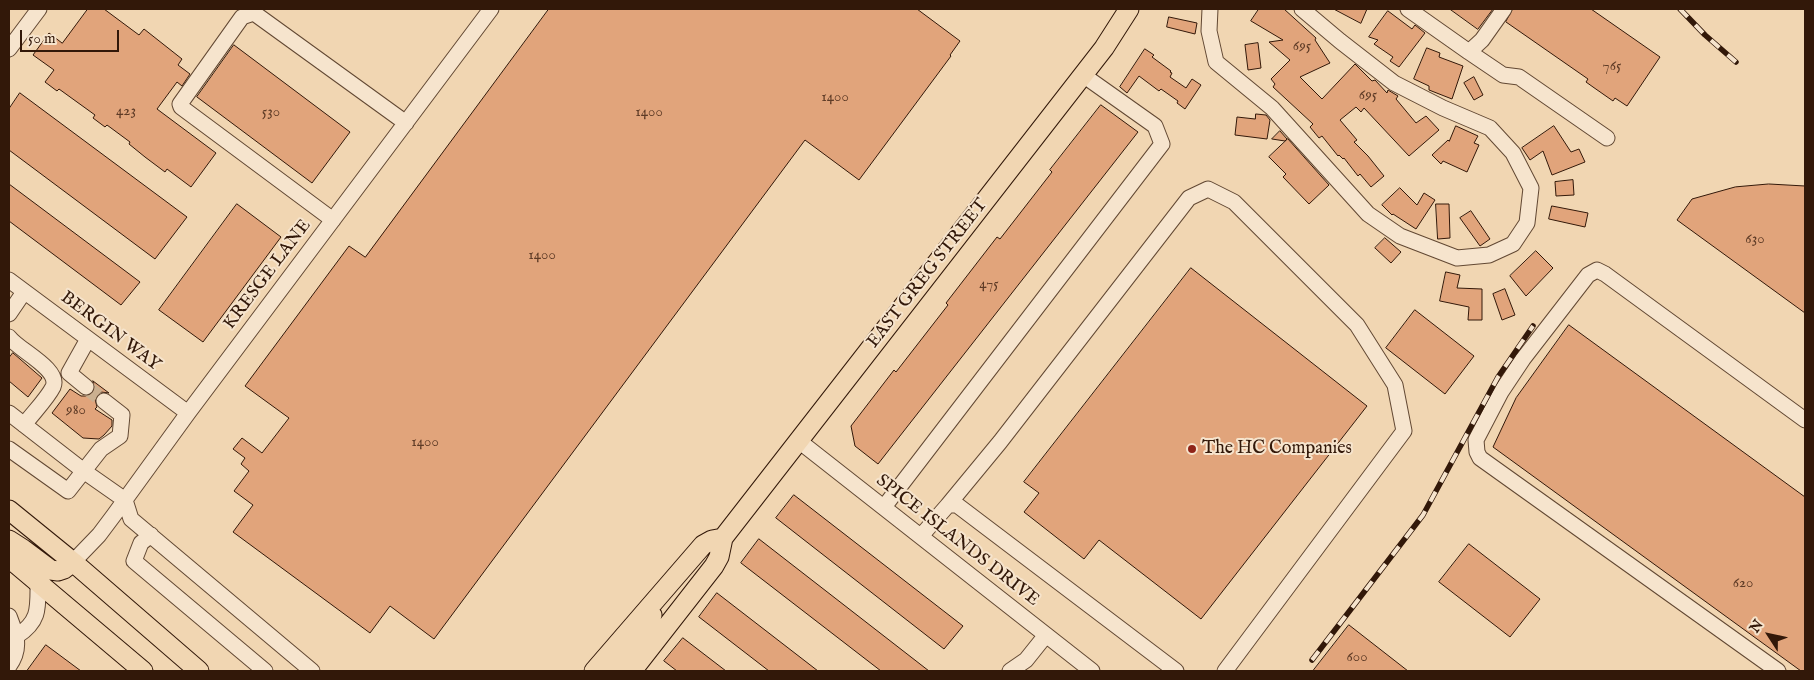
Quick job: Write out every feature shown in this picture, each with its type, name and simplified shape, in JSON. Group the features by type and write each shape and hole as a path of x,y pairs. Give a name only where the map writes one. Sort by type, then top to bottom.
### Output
{"main road":[{"name":"EAST GREG STREET","path":"632,671 714,566 719,557 722,538 1104,48 1129,9"},
{"path":"9,510 73,562 199,671"},
{"name":"EAST GREG STREET","path":"594,671 703,545 712,540 722,538"},
{"path":"9,540 51,570 58,571 64,569 73,562"},
{"path":"9,558 143,671"},
{"path":"615,671 646,629 663,591"}],"street":[{"path":"9,49 39,9"},
{"name":"KRESGE LANE","path":"73,562 99,535 188,413 491,9"},
{"path":"1210,9 1209,30 1216,62 1272,108 1368,214 1400,236 1457,258 1489,255 1513,244 1527,223 1531,188 1513,153 1490,128 1394,83 1302,9"},
{"path":"1408,9 1503,75 1519,77 1607,138"},
{"path":"1469,52 1482,40 1504,9"},
{"path":"333,220 181,107 180,104 242,17 254,13 406,123"},
{"path":"884,507 1162,144 1155,126 1083,74"},
{"path":"921,536 1006,434 1189,198 1208,189 1234,202 1357,325 1395,385 1404,431 1225,671"},
{"path":"1778,671 1480,458 1477,452 1476,440 1501,392 1523,359 1588,275 1597,270 1805,420"},
{"name":"BERGIN WAY","path":"9,280 188,413"},
{"path":"9,314 24,292"},
{"path":"9,337 14,344 50,370 54,378 53,386 24,425"},
{"path":"86,387 69,373 88,339"},
{"path":"9,448 68,491 102,449 120,436 122,415 104,401"},
{"path":"9,413 85,472 125,500 132,519 312,671"},
{"name":"SPICE ISLANDS DRIVE","path":"798,441 1092,671"},
{"path":"948,505 957,505 1176,671"},
{"path":"151,535 141,543 134,561 265,671"},
{"path":"17,636 27,629 34,620 38,602 38,582"},
{"path":"9,616 17,636 14,658 9,666"},
{"path":"1010,671 1026,660 1046,635"}],"building":[{"path":"88,9 104,9 139,35 144,29 182,59 178,65 190,74 182,86 177,82 157,109 216,153 191,187 167,169 165,172 129,144 130,142 107,125 105,127 93,118 95,115 59,89 57,91 45,82 54,70 33,55 49,33 62,43"},
{"path":"549,9 917,9 960,41 951,56 859,180 805,140 434,639 390,606 370,633 233,532 253,505 234,491 249,471 241,464 245,458 233,449 242,438 262,453 289,418 245,386 349,246 365,257"},
{"path":"1259,9 1284,9 1316,38 1315,40 1330,63 1300,77 1322,99 1355,64 1372,81 1375,80 1387,93 1388,90 1398,96 1396,99 1416,123 1426,116 1439,130 1409,156 1364,108 1361,112 1356,107 1340,120 1357,140 1354,142 1384,176 1371,187 1360,174 1358,176 1344,158 1338,156 1322,136 1319,138 1310,127 1313,124 1273,87 1275,84 1271,79 1290,60 1269,42 1283,40 1251,21"},
{"path":"1334,9 1367,9 1361,23"},
{"path":"1450,9 1493,9 1478,29"},
{"path":"1513,9 1591,9 1660,57 1627,106 1615,98 1613,101 1586,82 1588,79 1506,22"},
{"path":"1388,11 1412,29 1415,25 1425,33 1399,67 1390,61 1393,57 1374,44 1378,40 1369,37"},
{"path":"1169,17 1197,23 1195,34 1167,27"},
{"path":"1258,43 1261,68 1248,70 1245,45"},
{"path":"234,45 350,132 312,183 197,97"},
{"path":"1427,48 1440,53 1439,57 1463,66 1452,99 1429,90 1429,86 1414,79"},
{"path":"1145,49 1154,55 1152,57 1171,71 1170,77 1186,88 1192,79 1201,85 1185,109 1177,103 1178,101 1161,89 1159,91 1139,76 1127,93 1120,87"},
{"path":"1474,77 1483,95 1474,100 1464,83"},
{"path":"20,93 187,217 155,259 9,150 9,109"},
{"path":"1101,105 1138,132 878,464 855,446 851,426 948,305 946,303 997,237 1000,239 1052,172 1050,170"},
{"path":"1256,114 1266,115 1270,120 1267,139 1235,135 1237,117 1255,119"},
{"path":"1456,126 1478,136 1474,143 1479,145 1467,172 1443,161 1441,164 1432,155 1449,141"},
{"path":"1554,126 1571,152 1579,149 1585,162 1552,175 1543,151 1530,160 1522,148"},
{"path":"1280,131 1287,139 1285,141 1272,139"},
{"path":"1288,139 1329,185 1309,204 1283,177 1286,174 1269,157"},
{"path":"1573,180 1574,195 1556,196 1555,182"},
{"path":"9,184 140,282 121,305 9,221"},
{"path":"1769,184 1805,186 1805,313 1677,220 1692,199 1735,187"},
{"path":"1400,188 1417,205 1424,193 1435,200 1416,229 1392,215 1382,205"},
{"path":"237,204 281,237 203,342 159,310"},
{"path":"1436,204 1449,204 1450,238 1438,239"},
{"path":"1552,206 1588,213 1585,227 1549,219"},
{"path":"1471,211 1490,239 1480,246 1460,218"},
{"path":"1385,238 1401,252 1391,263 1375,248"},
{"path":"1536,251 1553,268 1526,296 1510,276"},
{"name":"The HC Companies","path":"1191,268 1367,406 1201,619 1099,540 1084,559 1024,512 1039,493 1024,482"},
{"path":"1446,272 1460,275 1457,288 1482,289 1482,320 1468,320 1469,307 1440,301"},
{"path":"1505,289 1515,315 1502,320 1493,294"},
{"path":"1415,310 1474,356 1445,394 1386,348"},
{"path":"1569,325 1805,497 1805,671 1801,671 1493,447 1516,398"},
{"path":"13,353 42,378 28,397 9,381 9,358"},
{"path":"93,381 109,393 101,392 97,395 95,399 97,407 95,409 112,420 112,426 99,439 83,438 52,413 70,389 81,396 89,396 93,393 95,388"},
{"path":"794,495 963,626 944,649 776,518"},
{"path":"759,539 929,671 881,671 741,563"},
{"path":"1469,544 1540,599 1510,637 1439,582"},
{"path":"717,593 818,671 769,671 699,617"},
{"path":"1349,625 1408,671 1313,671"},
{"path":"683,638 726,671 677,671 664,661"},
{"path":"46,645 81,671 27,671"}],"tunnel":[{"path":"86,387 104,401"}],"railway":[{"path":"1680,9 1705,35 1736,62"},
{"path":"1312,660 1423,515 1498,377 1533,326"}],"place":[{"name":"The HC Companies","path":"1192,449"}]}
